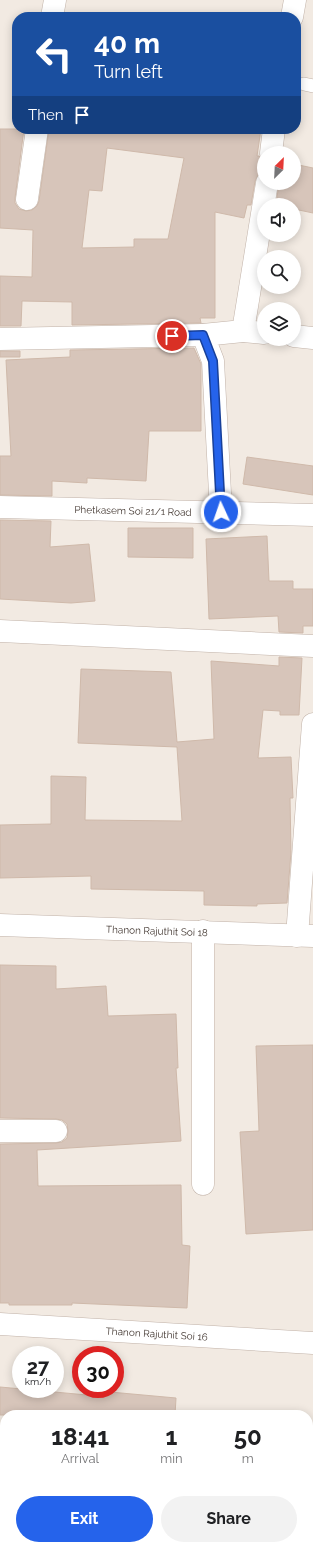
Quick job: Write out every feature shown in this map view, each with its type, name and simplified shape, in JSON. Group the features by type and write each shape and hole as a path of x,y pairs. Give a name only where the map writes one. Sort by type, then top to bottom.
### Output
{"street":[{"path":"53,12 55,0"},
{"path":"293,12 295,0"},
{"path":"27,199 36,134"},
{"path":"272,146 273,134"},
{"path":"243,331 266,190"},
{"path":"0,340 203,335 243,331 257,332"},
{"path":"203,335 213,361 221,512"},
{"path":"301,337 313,338"},
{"name":"Phetkasem Soi 21/1 Road","path":"0,507 313,515"},
{"path":"0,631 313,646"},
{"path":"305,936 313,724"},
{"name":"Thanon Rajuthit Soi 18","path":"0,925 203,931 305,936"},
{"path":"203,931 203,1184"},
{"path":"0,1131 56,1131"},
{"name":"Thanon Rajuthit Soi 16","path":"0,1324 313,1343"}],"building":[{"path":"0,129 12,129 12,134 23,134 15,203 19,209 26,211 32,210 37,206 39,201 48,134 260,134 258,146 257,146 257,177 251,205 247,205 244,218 215,212 215,318 200,318 201,323 72,325 72,302 22,301 21,326 0,326 0,276 32,277 33,230 0,228","holes":["107,148 184,158 168,239 134,239 134,247 82,248 89,190 102,191"]},
{"path":"301,165 313,168 313,213 301,210 301,198 277,198 278,190 301,190"},
{"path":"194,348 201,364 201,431 149,431 146,481 87,478 87,483 52,481 52,496 0,495 0,456 11,456 6,360 70,357 70,350"},
{"path":"0,351 20,351 20,357 0,357"},
{"path":"247,457 313,466 313,495 243,484"},
{"path":"0,520 51,521 50,547 89,544 95,601 71,603 0,599"},
{"path":"128,528 193,528 193,558 128,557"},
{"path":"267,536 269,581 293,581 293,589 313,589 313,626 303,626 303,633 279,632 278,616 209,619 206,539"},
{"path":"279,657 302,658 299,715 280,715 280,711 263,710 258,758 291,757 293,798 290,798 291,852 287,903 257,904 257,906 204,905 204,891 91,889 91,876 0,878 0,825 51,824 51,776 86,777 85,820 182,821 177,747 78,743 81,669 171,672 177,742 214,739 211,661 279,666"},
{"path":"0,965 56,966 56,989 106,986 108,1016 176,1014 178,1068 176,1068 181,1141 37,1150 38,1186 181,1185 182,1245 190,1246 187,1308 72,1303 72,1305 9,1305 9,1303 0,1303 0,1144 62,1142 67,1138 68,1131 67,1124 62,1120 0,1118"},
{"path":"313,1045 313,1230 246,1234 240,1132 259,1131 256,1046"},
{"path":"0,1387 12,1388 12,1398 64,1398 64,1393 72,1394 72,1398 124,1398 124,1393 176,1398 175,1410 0,1410"}],"route":[{"path":"172,336 203,335 213,361 221,512"}]}
